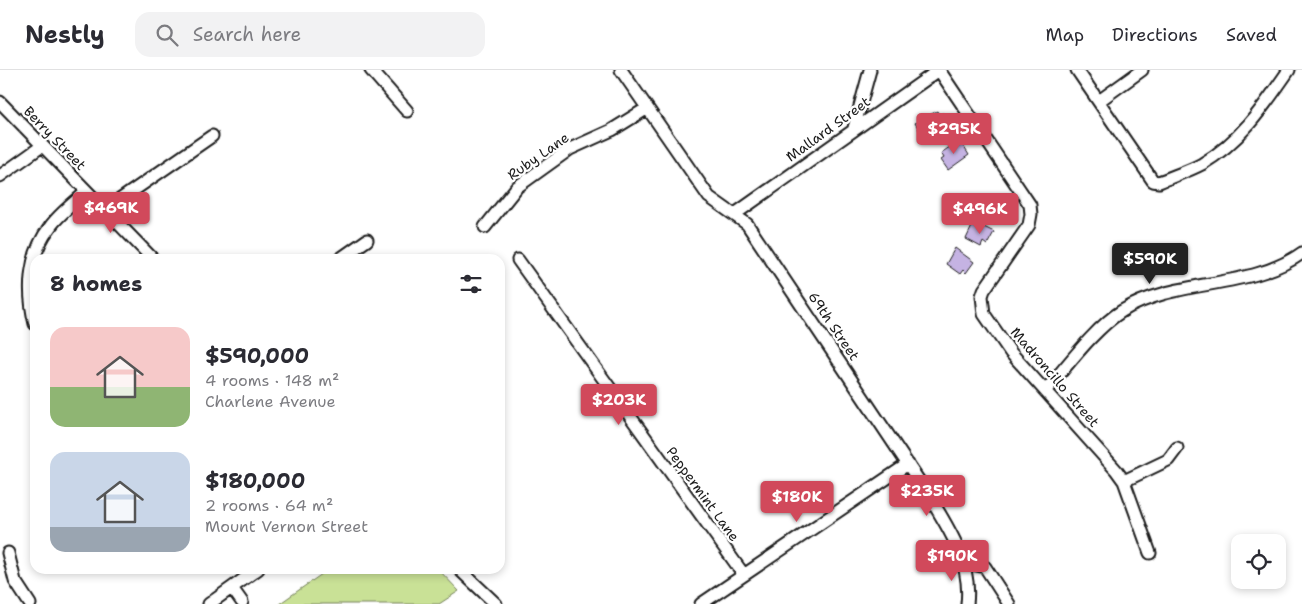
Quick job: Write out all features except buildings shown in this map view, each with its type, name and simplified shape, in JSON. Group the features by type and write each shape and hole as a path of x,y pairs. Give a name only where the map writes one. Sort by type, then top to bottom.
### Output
{"street":[{"path":"371,70 407,111"},
{"name":"69th Street","path":"621,70 646,109 709,197 747,224 908,464 954,536 964,562 967,604"},
{"path":"854,128 870,70"},
{"name":"Mallard Street","path":"735,214 854,128 939,70"},
{"name":"Madroncillo Street","path":"939,70 1030,205 1031,214 1028,225 982,296 984,314 1011,353 1046,390 1124,481 1150,553"},
{"path":"1077,70 1153,181 1159,182 1202,164 1225,148 1251,123 1289,70"},
{"path":"1099,101 1142,70"},
{"name":"Berry Street","path":"0,102 148,254"},
{"name":"Ruby Lane","path":"485,227 517,187 570,149 612,130 646,109"},
{"path":"105,210 212,136"},
{"path":"0,176 42,146"},
{"path":"37,254 49,228 86,192"},
{"path":"347,254 367,240"},
{"path":"1046,390 1102,327 1121,311 1143,300 1277,268 1302,253"},
{"name":"Peppermint Lane","path":"518,260 744,575"},
{"path":"30,280 30,302"},
{"path":"1124,481 1168,460 1177,448"},
{"path":"701,604 908,464"},
{"path":"8,553 15,581 30,604"},
{"path":"964,562 985,567 1009,604"},
{"path":"209,604 251,574"},
{"path":"465,574 496,604"},
{"path":"232,588 242,602"}],"green space":[{"path":"322,574 443,574 459,591 439,604 279,604"}]}
